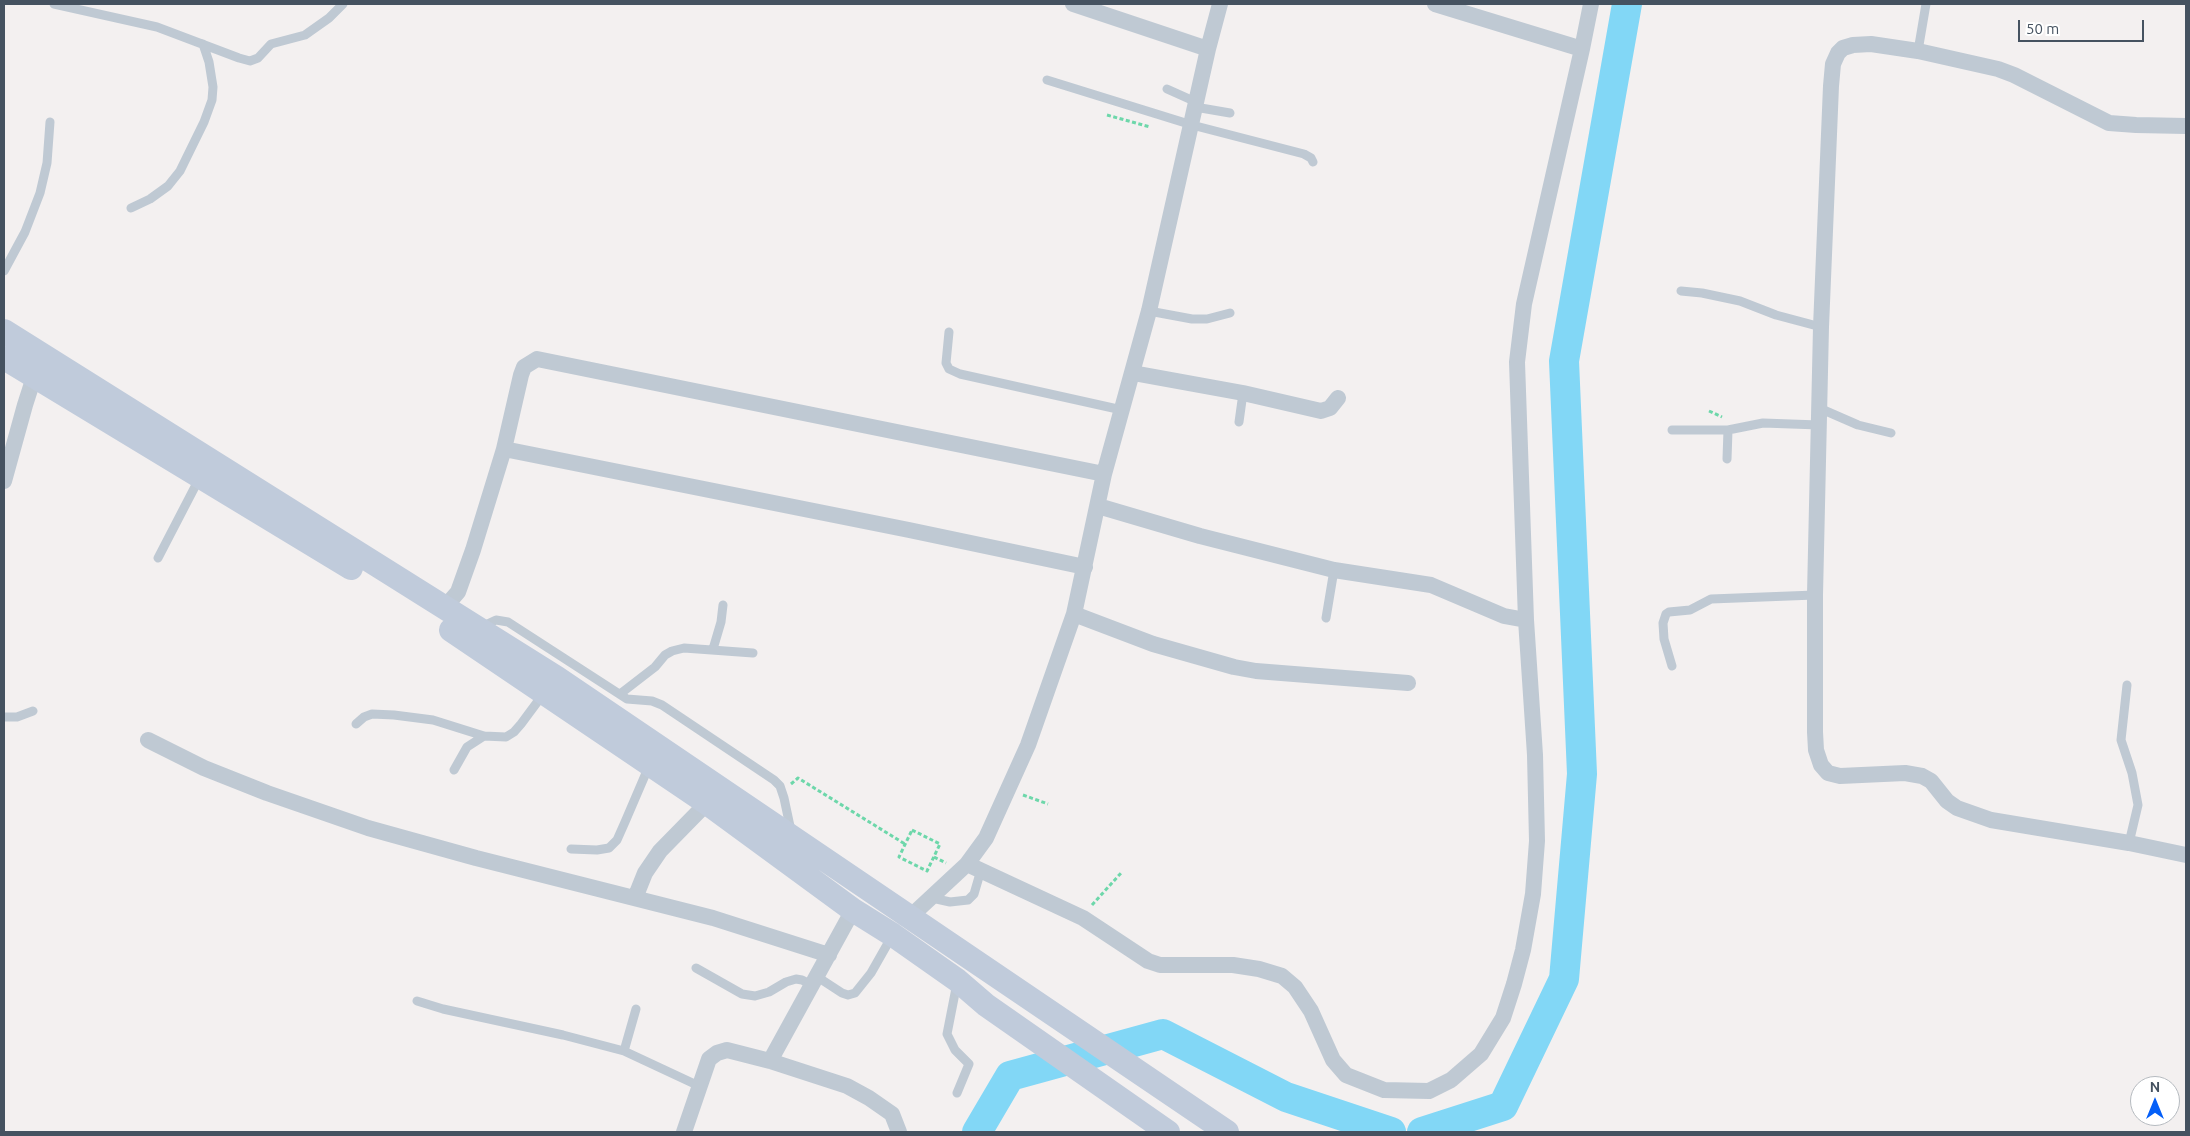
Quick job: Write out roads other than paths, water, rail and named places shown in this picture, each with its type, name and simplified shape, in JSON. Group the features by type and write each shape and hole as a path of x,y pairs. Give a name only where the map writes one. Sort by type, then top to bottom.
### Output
{"main road":[{"path":"4,331 557,678 1227,1132"},
{"path":"4,358 34,378 396,595 545,693 707,803 853,910 893,935 957,980 986,1005 1168,1132"}],"street":[{"path":"1073,4 1208,49"},
{"path":"910,917 974,867 1028,745 1074,614 1086,567 1104,474 1149,311 1208,49 1220,4"},
{"path":"1435,4 1582,49"},
{"path":"974,867 1083,918 1148,961 1160,965 1233,965 1259,969 1282,976 1295,987 1311,1011 1333,1060 1346,1075 1384,1090 1429,1091 1451,1080 1481,1054 1503,1018 1523,950 1533,894 1537,841 1535,754 1526,620 1517,362 1524,304 1582,49 1590,4"},
{"path":"2186,126 2136,126 2109,123 2014,74 1918,51 1871,44 1853,45 1843,48 1838,53 1833,64 1821,327 1815,595 1816,750 1821,765 1828,773 1840,776 1904,774 1922,776 1931,781 1947,801 1958,808 1991,820 2129,843 2186,855"},
{"path":"4,481 34,378 46,358"},
{"path":"444,608 458,592 461,583 504,449 521,375 524,367 537,358 1104,474"},
{"path":"1133,373 1243,393 1320,411 1330,408 1338,398"},
{"path":"504,449 1086,567"},
{"path":"1098,506 1200,536 1334,570 1430,585 1504,616 1526,620"},
{"path":"1074,614 1153,644 1234,667 1256,671 1408,683"},
{"path":"148,740 222,775 368,828 476,858 713,918 829,955"},
{"path":"635,898 645,873 660,851 707,803"},
{"path":"770,1061 853,910"},
{"path":"684,1132 698,1086 709,1060 717,1053 727,1050 737,1051 847,1086 892,1114 900,1132"}],"lane":[{"path":"54,4 157,28 244,60 258,58 271,44 305,35 329,18 343,4"},
{"path":"1918,51 1926,4"},
{"path":"131,208 150,199 168,186 180,171 204,122 212,100 214,87 203,44"},
{"path":"1047,80 1192,125 1304,154 1313,162"},
{"path":"1167,89 1196,105 1230,113"},
{"path":"4,271 25,232 40,193 47,163 50,122"},
{"path":"1681,291 1702,293 1740,301 1776,315 1821,327"},
{"path":"1149,311 1192,319 1207,319 1230,314"},
{"path":"949,332 946,363 949,369 960,374 1122,410"},
{"path":"1239,422 1243,393"},
{"path":"1819,408 1858,424 1891,433"},
{"path":"1672,430 1728,430 1764,424 1819,425"},
{"path":"1727,459 1728,430"},
{"path":"158,558 200,477"},
{"path":"1326,618 1334,570"},
{"path":"1672,666 1664,639 1663,622 1666,614 1669,612 1690,610 1710,599 1815,595"},
{"path":"713,649 721,622 723,605"},
{"path":"478,628 496,620 508,622 631,700 646,700 662,705 774,780 784,798 791,837"},
{"path":"620,694 672,651 684,648 753,653"},
{"path":"2127,685 2121,740 2132,773 2138,806 2129,843"},
{"path":"356,724 364,717 372,714 394,715 433,720 484,736 499,738 514,732 545,693"},
{"path":"4,717 17,717 33,711"},
{"path":"454,770 467,747 484,736"},
{"path":"572,849 596,850 609,848 617,840 650,763"},
{"path":"932,898 950,902 968,900 974,894 974,867"},
{"path":"696,968 742,994 755,996 769,992 786,982 796,979 814,981 848,995 854,993 871,973 893,935"},
{"path":"957,980 947,1034 955,1050 967,1061 969,1066 957,1093"},
{"path":"417,1001 443,1009 563,1035 624,1051 698,1086"},
{"path":"624,1051 636,1009"}],"waterway":[{"path":"1422,1132 1503,1106 1564,979 1582,774 1564,361 1627,4"},
{"path":"977,1132 1010,1076 1163,1034 1286,1097 1391,1132"}]}
